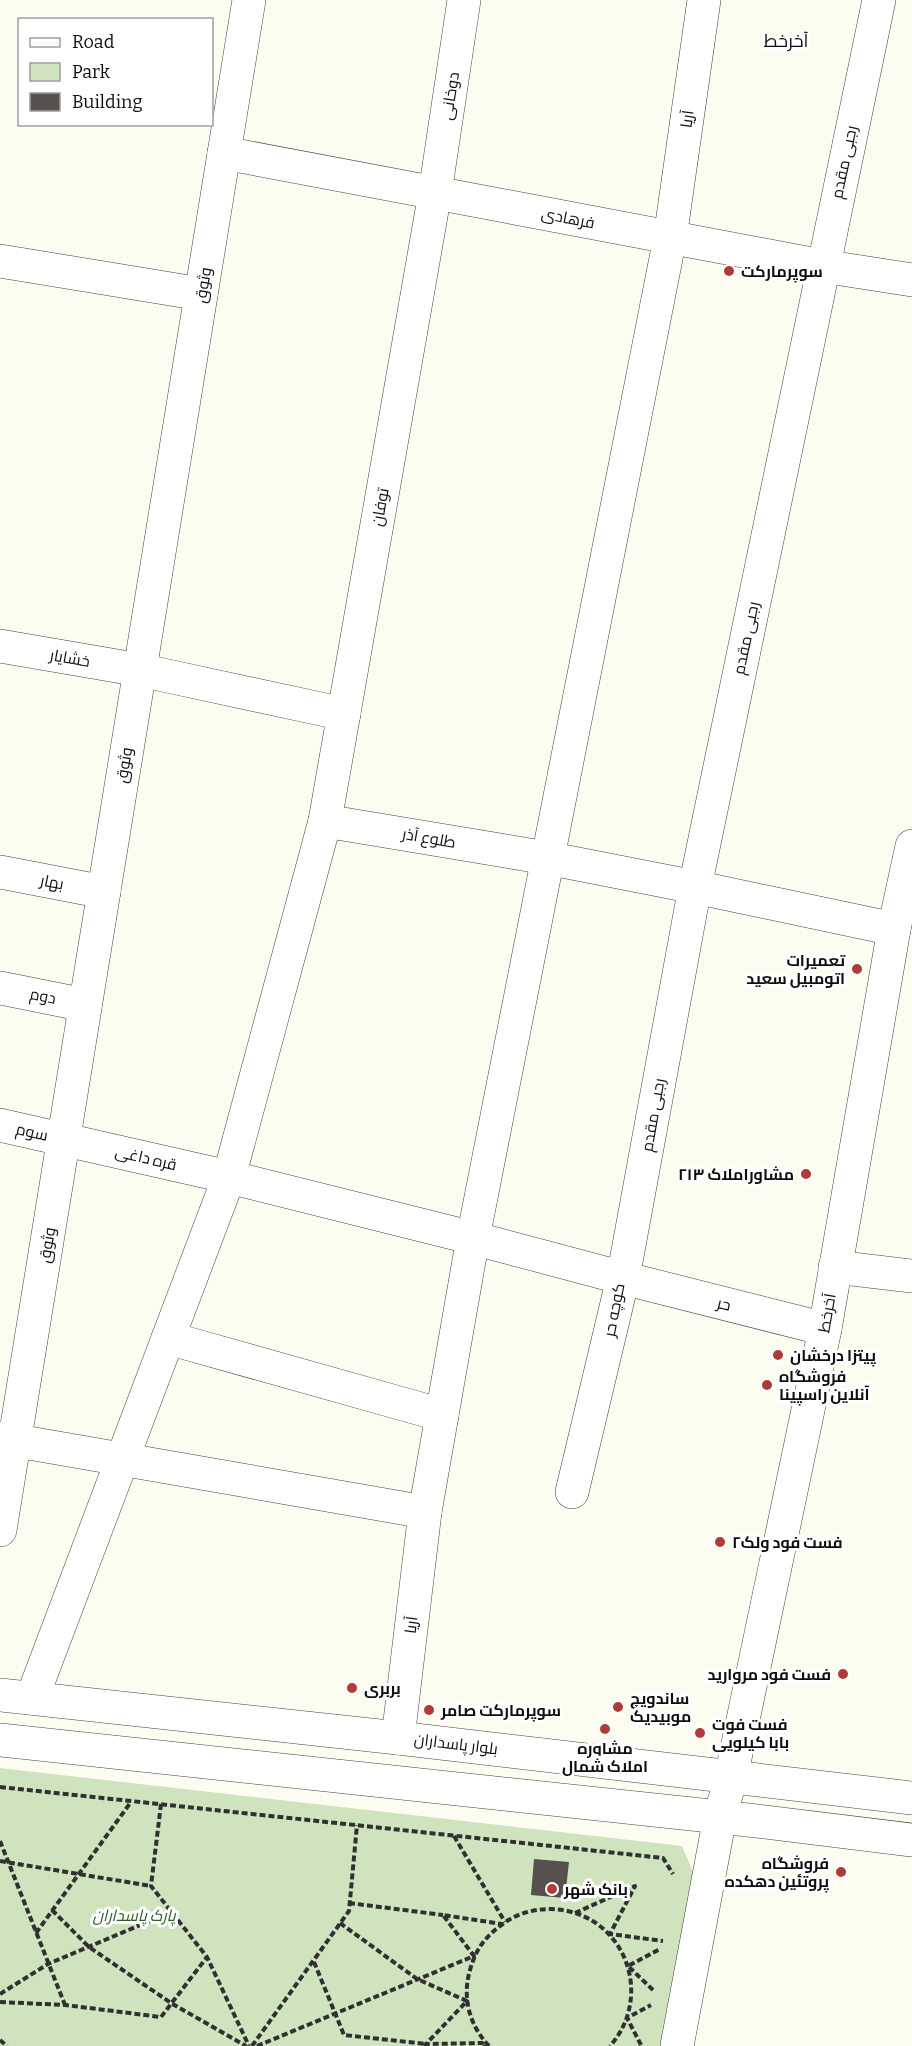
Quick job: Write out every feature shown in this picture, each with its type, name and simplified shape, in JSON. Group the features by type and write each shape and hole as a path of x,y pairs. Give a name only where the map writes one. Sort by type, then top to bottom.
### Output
{"street":[{"name":"وثوق","path":"0,1530 7,1439 64,1139 249,0"},
{"name":"دوخانی","path":"435,193 464,0"},
{"name":"آریا","path":"398,1737 425,1512 473,1238 670,237 704,0"},
{"name":"رجبی مقدم","path":"623,1278 695,887 879,0"},
{"name":"فرهادی","path":"224,153 822,266 912,280"},
{"name":"توفان","path":"325,820 435,193"},
{"path":"2,271 201,294"},
{"name":"خشایار","path":"0,646 140,670 344,714"},
{"path":"32,1698 229,1177 325,820"},
{"name":"طلوع آذر","path":"325,820 547,858 894,929"},
{"name":"آخرخط","path":"677,2046 720,1817 731,1777 825,1329 894,929 908,886 912,846"},
{"name":"بهار","path":"0,872 104,892"},
{"name":"دوم","path":"0,988 86,1005"},
{"name":"سوم","path":"0,1125 64,1139"},
{"name":"قره داغی","path":"64,1139 229,1177 473,1238"},
{"name":"کوچه حر","path":"473,1238 623,1278 572,1492"},
{"path":"835,1267 912,1276"},
{"name":"حر","path":"623,1278 825,1329"},
{"path":"168,1338 442,1414"},
{"path":"7,1439 425,1512"},
{"name":"بلوار پاسداران","path":"0,1695 398,1737 912,1798"},
{"path":"0,1740 720,1817 912,1840"}],"path":[{"path":"0,1787 663,1858 675,1878"},
{"path":"36,1933 131,1801"},
{"path":"151,1886 161,1804"},
{"path":"251,2046 349,1911 357,1825"},
{"path":"454,1836 503,1923"},
{"path":"0,1841 65,2005"},
{"path":"0,1861 151,1886 207,1957 251,2046"},
{"path":"575,1913 635,1886 610,1934"},
{"path":"350,1904 503,1923"},
{"path":"486,2045 479,2036 468,2010 466,1982 474,1956 489,1933 511,1917 537,1909 564,1910 589,1918 610,1934 625,1957 632,1983 630,2010 620,2035 610,2046"},
{"path":"52,1910 89,1947 171,2003 251,2046 474,1956"},
{"path":"0,1994 48,1964 171,1912"},
{"path":"443,1915 474,1956"},
{"path":"340,1923 417,1979 468,2001"},
{"path":"610,1934 672,1942 628,1966"},
{"path":"0,2001 65,2005 161,2017 207,1957"},
{"path":"313,1961 344,2035 425,2045 486,2045"},
{"path":"628,1966 653,1990"},
{"path":"425,2045 468,2001"},
{"path":"627,2018 653,2003"},
{"path":"627,2018 642,2046"},
{"path":"0,2040 8,2046"}],"green space":[{"name":"پارک پاسداران","path":"0,1768 682,1846 699,1886 681,2046 0,2046"}],"building":[{"path":"534,1859 569,1862 565,1898 531,1895"}],"place":[{"name":"سوپرمارکت","path":"729,271"},
{"name":"تعمیرات اتومبیل سعید","path":"857,969"},
{"name":"مشاوراملاک ۲۱۳","path":"806,1174"},
{"name":"پیتزا درخشان","path":"778,1355"},
{"name":"فروشگاه آنلاین راسپینا","path":"767,1385"},
{"name":"فست فود ولک۲","path":"720,1542"},
{"name":"فست فود مروارید","path":"843,1674"},
{"name":"بربری","path":"352,1688"},
{"name":"ساندویچ موبیدیک","path":"618,1707"},
{"name":"سوپرمارکت صامر","path":"429,1710"},
{"name":"مشاوره املاک شمال","path":"605,1729"},
{"name":"فست فوت بابا کیلویی","path":"700,1733"},
{"name":"فروشگاه پروتئین دهکده","path":"841,1872"},
{"name":"بانک شهر","path":"552,1889"}],"district":[{"name":"آخرخط","path":"786,41"}]}
